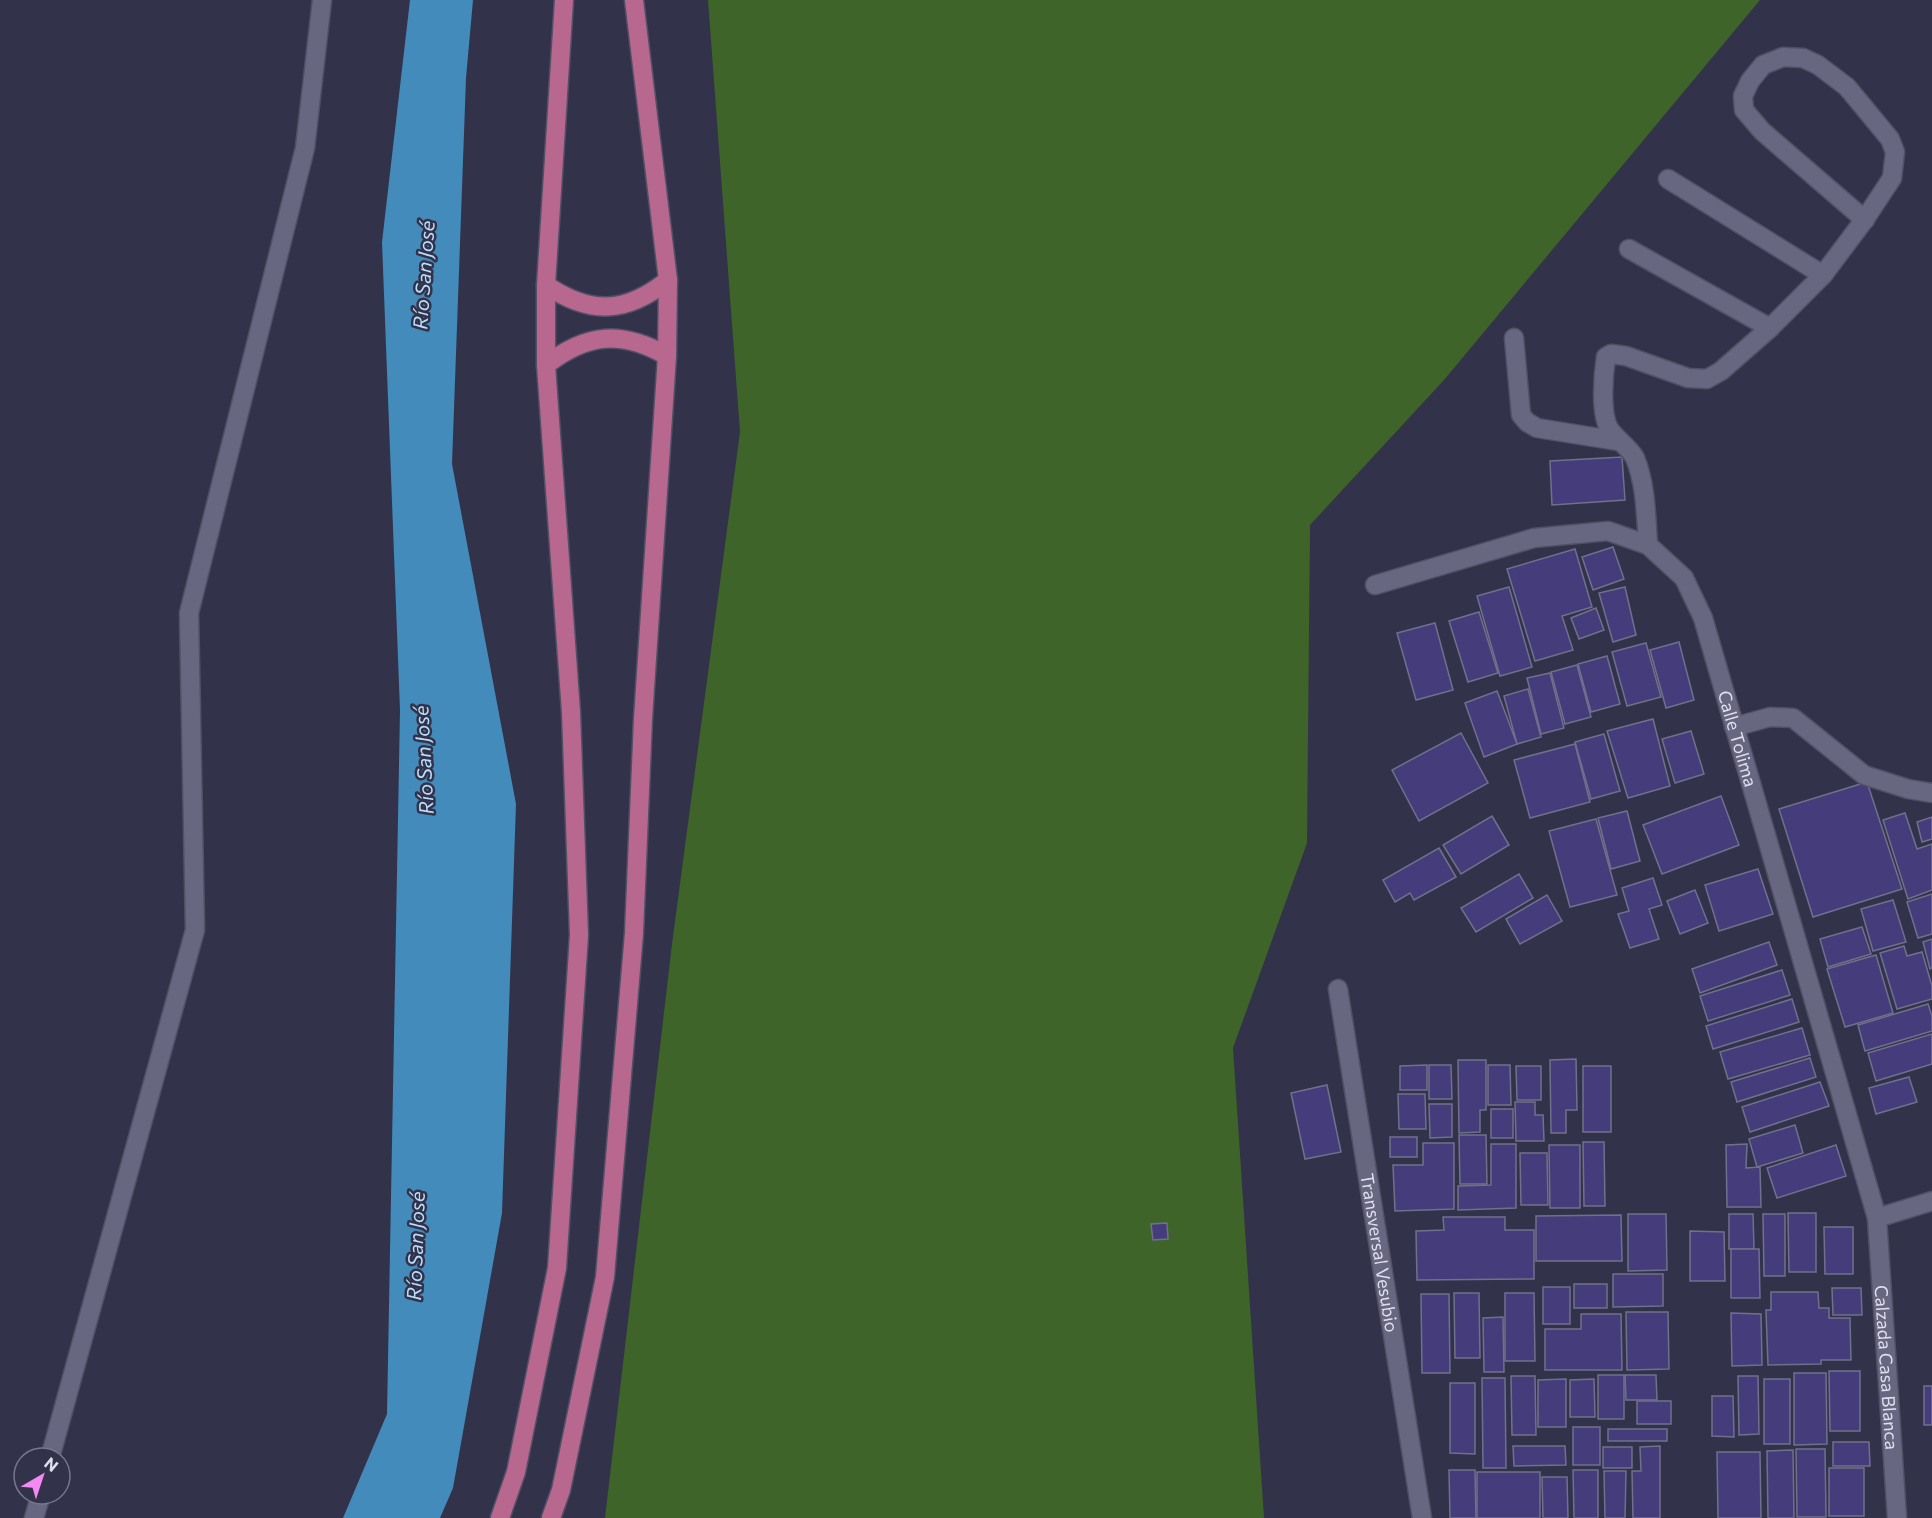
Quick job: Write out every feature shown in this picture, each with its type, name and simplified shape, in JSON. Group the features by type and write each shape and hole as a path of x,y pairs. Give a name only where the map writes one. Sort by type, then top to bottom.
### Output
{"main road":[{"path":"500,1518 516,1472 557,1268 579,935 571,712 546,365 546,285 564,0"},
{"path":"551,1518 561,1490 604,1277 633,933 643,719 667,356 668,280 634,0"},
{"path":"546,285 561,296 579,304 598,307 617,306 636,301 653,292 668,280"},
{"path":"546,365 563,351 583,342 605,338 627,339 648,345 667,356"}],"street":[{"path":"53,1446 195,930 189,613 305,148 322,0"},
{"path":"1648,545 1645,500 1634,456 1618,441 1608,427 1604,403 1606,357 1611,354 1626,356 1688,378 1707,379 1738,357 1823,275 1865,220 1892,178 1895,152 1890,139 1847,87 1818,65 1803,58 1783,57 1763,65 1750,81 1743,96 1744,110 1762,131 1865,220"},
{"path":"1668,179 1823,275"},
{"path":"1629,249 1770,328"},
{"path":"1514,338 1521,415 1527,422 1537,428 1618,441"},
{"name":"Calle Tolima","path":"1375,585 1534,538 1608,531 1648,545 1684,578 1703,618 1877,1218"},
{"path":"1734,727 1770,717 1792,718 1864,775 1908,789 1932,793"},
{"name":"Transversal Vesubio","path":"1338,989 1422,1518"},
{"path":"1877,1218 1932,1201"},
{"name":"Calzada Casa Blanca","path":"1877,1218 1897,1518"}],"green space":[{"path":"708,0 1760,0 1444,380 1310,525 1307,843 1233,1048 1264,1518 605,1518 672,944 740,432"}],"water":[{"name":"Río San José","path":"410,0 473,0 466,78 452,464 516,804 502,1213 453,1488 440,1518 343,1518 387,1414 400,710 382,242"}],"building":[{"path":"1622,457 1625,500 1552,505 1550,461"},
{"path":"1613,547 1624,579 1593,590 1582,557"},
{"path":"1575,549 1592,607 1562,616 1573,650 1535,661 1507,569"},
{"path":"1509,587 1532,667 1500,676 1477,596"},
{"path":"1625,587 1636,635 1613,642 1599,593"},
{"path":"1596,608 1604,630 1579,639 1571,618"},
{"path":"1479,612 1498,673 1468,682 1449,621"},
{"path":"1435,623 1453,690 1416,700 1397,633"},
{"path":"1679,642 1694,700 1666,708 1650,650"},
{"path":"1646,643 1661,697 1627,706 1612,652"},
{"path":"1607,656 1620,704 1591,712 1578,664"},
{"path":"1577,665 1591,717 1565,724 1551,672"},
{"path":"1550,673 1564,728 1541,734 1527,678"},
{"path":"1528,689 1541,737 1517,744 1504,696"},
{"path":"1497,691 1517,744 1484,757 1465,703"},
{"path":"1653,719 1670,786 1628,798 1607,731"},
{"path":"1691,731 1704,774 1675,783 1662,739"},
{"path":"1461,733 1488,783 1419,821 1392,770"},
{"path":"1604,734 1620,791 1591,799 1575,742"},
{"path":"1575,744 1590,802 1530,818 1514,760"},
{"path":"1867,782 1902,889 1813,917 1779,809"},
{"path":"1721,796 1739,845 1662,874 1643,825"},
{"path":"1627,811 1640,861 1611,869 1598,818"},
{"path":"1905,813 1917,849 1932,844 1932,890 1908,899 1883,820"},
{"path":"1492,816 1509,845 1461,874 1443,845"},
{"path":"1932,817 1932,839 1922,842 1917,822"},
{"path":"1596,819 1617,895 1570,907 1549,831"},
{"path":"1439,848 1456,877 1414,900 1410,893 1395,902 1383,880"},
{"path":"1758,869 1773,914 1719,931 1705,885"},
{"path":"1519,874 1533,898 1476,932 1461,908"},
{"path":"1653,878 1662,905 1649,909 1659,939 1630,948 1618,914 1629,911 1622,888"},
{"path":"1695,890 1708,923 1680,934 1667,901"},
{"path":"1932,894 1932,934 1918,938 1907,902"},
{"path":"1547,895 1562,921 1520,944 1506,919"},
{"path":"1893,900 1906,942 1873,951 1861,909"},
{"path":"1862,927 1871,954 1828,967 1820,939"},
{"path":"1932,939 1932,968 1930,969 1923,942"},
{"path":"1769,942 1777,965 1700,993 1692,969"},
{"path":"1904,946 1907,956 1922,952 1932,986 1932,999 1897,1009 1880,953"},
{"path":"1876,955 1893,1013 1845,1027 1827,969"},
{"path":"1782,970 1790,995 1708,1021 1700,996"},
{"path":"1792,999 1799,1022 1713,1049 1706,1026"},
{"path":"1928,1004 1932,1016 1932,1031 1865,1051 1858,1025"},
{"path":"1802,1028 1810,1055 1728,1079 1720,1052"},
{"path":"1932,1034 1932,1064 1876,1081 1868,1053"},
{"path":"1810,1058 1816,1077 1737,1102 1731,1082"},
{"path":"1576,1059 1577,1110 1566,1110 1566,1133 1551,1133 1550,1060"},
{"path":"1458,1060 1486,1060 1486,1110 1480,1110 1480,1132 1459,1133"},
{"path":"1427,1065 1427,1090 1400,1090 1400,1066"},
{"path":"1429,1065 1451,1065 1452,1099 1429,1099"},
{"path":"1488,1065 1510,1065 1511,1105 1488,1105"},
{"path":"1516,1066 1541,1066 1541,1100 1517,1100"},
{"path":"1583,1066 1611,1066 1611,1132 1583,1132"},
{"path":"1909,1077 1917,1102 1876,1114 1869,1088"},
{"path":"1820,1082 1829,1106 1750,1132 1742,1107"},
{"path":"1327,1085 1341,1152 1305,1159 1291,1093"},
{"path":"1398,1094 1425,1094 1426,1129 1399,1129"},
{"path":"1515,1102 1535,1102 1535,1115 1543,1115 1544,1141 1516,1141"},
{"path":"1429,1104 1452,1104 1452,1137 1430,1138"},
{"path":"1491,1109 1513,1109 1513,1138 1491,1138"},
{"path":"1795,1125 1803,1153 1757,1167 1749,1139"},
{"path":"1459,1135 1486,1135 1487,1184 1460,1184"},
{"path":"1390,1137 1417,1137 1417,1157 1390,1157"},
{"path":"1583,1142 1604,1142 1605,1206 1584,1206"},
{"path":"1423,1143 1454,1143 1454,1209 1395,1211 1393,1165 1423,1165"},
{"path":"1491,1144 1516,1144 1516,1208 1458,1210 1458,1186 1491,1185"},
{"path":"1747,1144 1746,1168 1760,1167 1761,1207 1727,1207 1726,1145"},
{"path":"1549,1145 1580,1145 1580,1208 1550,1208"},
{"path":"1836,1145 1846,1176 1777,1198 1767,1168"},
{"path":"1520,1153 1547,1153 1548,1205 1521,1205"},
{"path":"1788,1213 1816,1213 1816,1272 1789,1272"},
{"path":"1628,1214 1666,1214 1667,1270 1628,1271"},
{"path":"1729,1214 1753,1214 1754,1249 1729,1249"},
{"path":"1763,1214 1785,1214 1785,1276 1764,1276"},
{"path":"1621,1215 1622,1261 1536,1261 1536,1216"},
{"path":"1443,1217 1505,1217 1505,1230 1534,1230 1534,1279 1417,1280 1416,1231 1444,1230"},
{"path":"1167,1223 1168,1239 1153,1240 1151,1224"},
{"path":"1824,1227 1853,1227 1853,1274 1825,1274"},
{"path":"1690,1231 1724,1232 1725,1281 1690,1281"},
{"path":"1731,1249 1759,1249 1760,1298 1731,1298"},
{"path":"1613,1274 1663,1274 1663,1306 1613,1307"},
{"path":"1574,1284 1607,1284 1607,1308 1574,1308"},
{"path":"1543,1287 1570,1287 1570,1324 1543,1324"},
{"path":"1832,1288 1861,1288 1862,1315 1833,1315"},
{"path":"1771,1292 1818,1292 1819,1308 1829,1308 1829,1318 1850,1318 1851,1360 1821,1360 1821,1364 1768,1365 1766,1310 1771,1310"},
{"path":"1454,1293 1479,1293 1480,1358 1455,1358"},
{"path":"1505,1293 1534,1293 1535,1361 1505,1361"},
{"path":"1421,1294 1449,1294 1450,1373 1422,1373"},
{"path":"1626,1312 1668,1312 1669,1369 1627,1370"},
{"path":"1731,1313 1761,1314 1762,1365 1732,1366"},
{"path":"1581,1314 1621,1314 1622,1370 1545,1370 1545,1329 1581,1329"},
{"path":"1503,1317 1504,1372 1484,1372 1483,1318"},
{"path":"1829,1371 1860,1371 1860,1431 1830,1431"},
{"path":"1794,1373 1826,1373 1827,1444 1794,1445"},
{"path":"1598,1375 1624,1375 1624,1419 1598,1419"},
{"path":"1625,1375 1656,1375 1657,1400 1626,1400"},
{"path":"1511,1376 1535,1376 1536,1435 1512,1435"},
{"path":"1738,1376 1758,1376 1759,1434 1739,1435"},
{"path":"1482,1378 1505,1378 1506,1468 1483,1468"},
{"path":"1566,1379 1566,1427 1538,1427 1538,1380"},
{"path":"1594,1379 1595,1417 1570,1417 1570,1380"},
{"path":"1764,1379 1790,1379 1790,1444 1764,1444"},
{"path":"1450,1383 1475,1383 1475,1454 1450,1453"},
{"path":"1924,1386 1932,1386 1932,1425 1924,1425"},
{"path":"1712,1396 1733,1396 1734,1437 1712,1436"},
{"path":"1637,1401 1671,1401 1671,1424 1637,1424"},
{"path":"1573,1427 1600,1427 1600,1465 1573,1465"},
{"path":"1608,1429 1667,1429 1667,1441 1608,1441"},
{"path":"1833,1442 1869,1442 1870,1466 1833,1466"},
{"path":"1513,1446 1565,1446 1566,1465 1514,1466"},
{"path":"1660,1446 1660,1518 1633,1518 1632,1471 1641,1471 1640,1447"},
{"path":"1603,1447 1632,1447 1632,1468 1603,1468"},
{"path":"1796,1449 1825,1449 1826,1517 1797,1517"},
{"path":"1793,1450 1794,1518 1768,1518 1767,1451"},
{"path":"1717,1452 1760,1452 1761,1518 1718,1518"},
{"path":"1829,1468 1864,1468 1864,1516 1829,1516"},
{"path":"1449,1470 1475,1470 1476,1518 1450,1518"},
{"path":"1573,1470 1598,1470 1598,1518 1574,1518"},
{"path":"1604,1471 1626,1471 1625,1518 1605,1518"},
{"path":"1477,1472 1540,1472 1540,1518 1477,1518"},
{"path":"1542,1477 1567,1477 1568,1518 1543,1518"}]}
